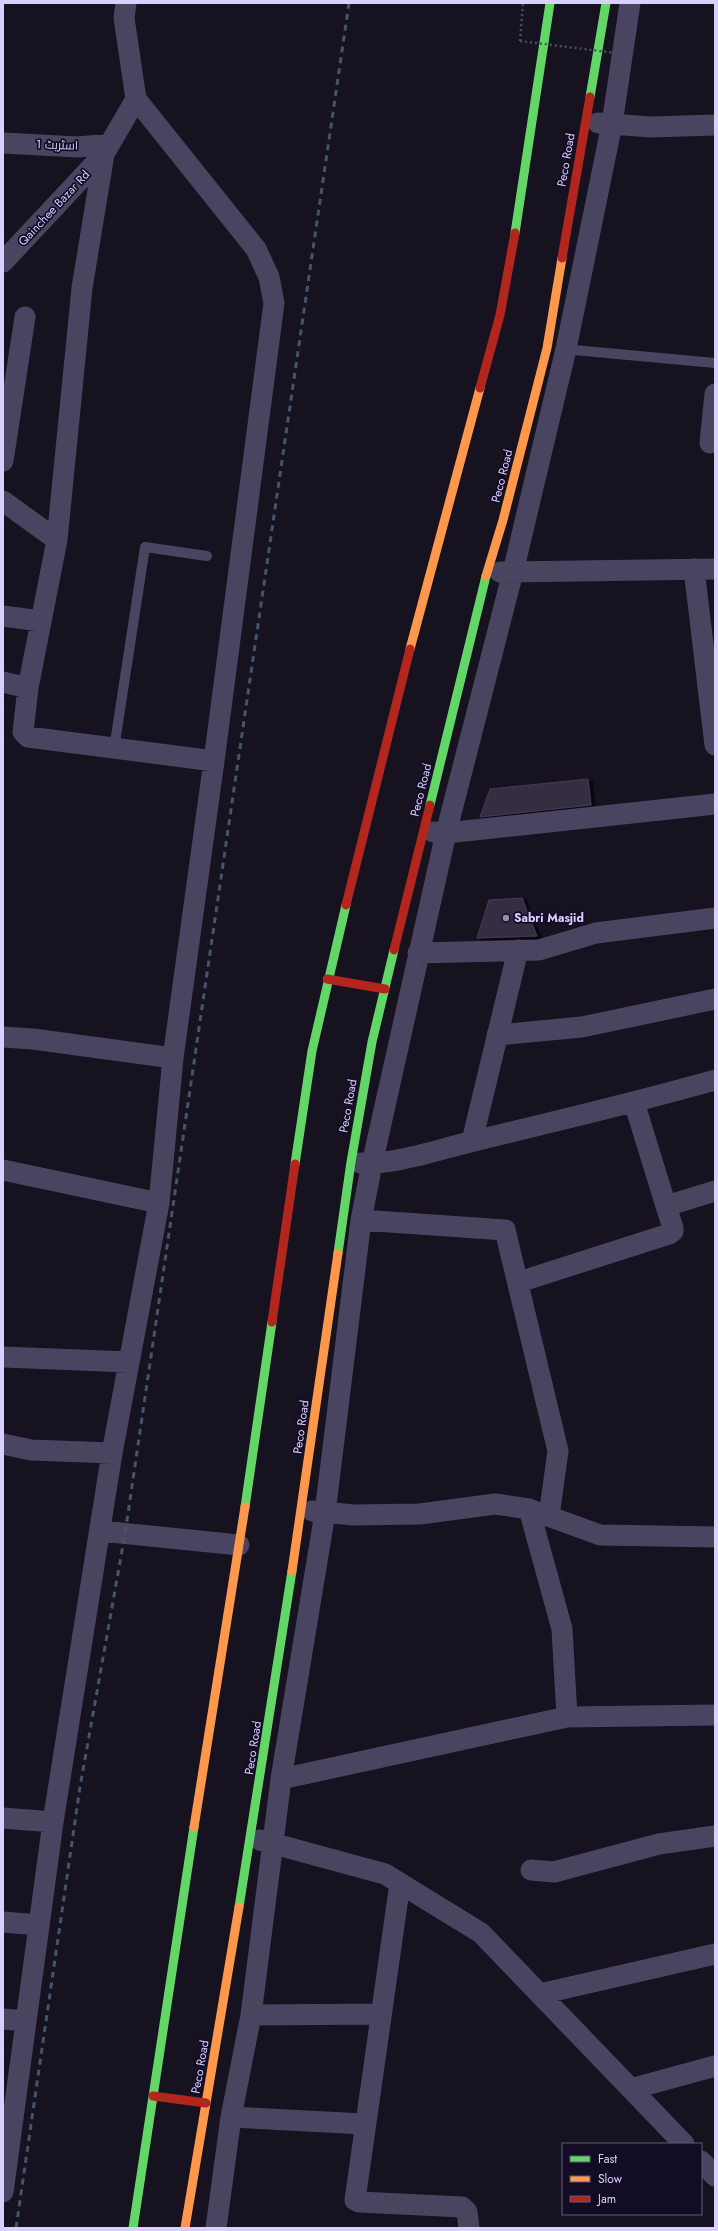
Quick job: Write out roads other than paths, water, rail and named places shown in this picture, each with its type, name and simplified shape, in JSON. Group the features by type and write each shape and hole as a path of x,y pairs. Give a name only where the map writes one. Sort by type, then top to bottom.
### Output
{"main road":[{"path":"134,2228 170,1973 239,1545 312,1051 328,978 433,559 500,315 515,232 550,3"},
{"name":"Peco Road","path":"185,2228 251,1837 301,1509 350,1162 372,1042 487,572 557,348 585,121 606,3"},
{"path":"328,978 385,989"},
{"path":"153,2096 206,2103"}],"street":[{"path":"3,2192 11,2070 26,2020 53,1822 101,1531 112,1453 159,1203 173,1058 214,762 274,303 269,277 256,249 136,99 124,18 126,3"},
{"path":"216,2228 231,2117 251,2015 281,1780 324,1513 361,1220 418,953 446,833 513,572 557,348 612,124 630,3"},
{"path":"136,99 107,149 82,288 57,540 28,688 23,732 24,735 214,762"},
{"path":"585,121 651,127 715,125"},
{"name":"اسٹریٹ 1","path":"3,143 107,149"},
{"name":"Qainchee Bazar Rd","path":"3,262 107,149"},
{"path":"3,461 25,317"},
{"path":"710,443 715,394"},
{"path":"3,501 57,540"},
{"path":"694,569 715,745"},
{"path":"487,572 715,569"},
{"path":"3,616 41,621"},
{"path":"3,682 28,688"},
{"path":"423,832 446,833 715,804"},
{"path":"418,953 539,950 596,933 715,918"},
{"path":"472,1141 518,950"},
{"path":"497,1035 582,1027 715,999"},
{"path":"3,1037 34,1039 173,1058"},
{"path":"350,1162 372,1164 634,1102 715,1080"},
{"path":"519,1282 669,1234 673,1231 634,1102"},
{"path":"3,1170 159,1203"},
{"path":"666,1206 715,1191"},
{"path":"361,1220 505,1230 519,1282 558,1451 549,1516"},
{"path":"3,1357 129,1362"},
{"path":"3,1444 31,1450 112,1453"},
{"path":"301,1509 324,1513 354,1515 420,1514 495,1504 529,1508 600,1535 715,1537"},
{"path":"529,1508 562,1629 566,1717"},
{"path":"101,1531 239,1545"},
{"path":"281,1780 566,1717 715,1715"},
{"path":"3,1818 53,1822"},
{"path":"531,1870 554,1872 659,1844 715,1836"},
{"path":"251,1837 386,1874 481,1933 683,2143"},
{"path":"400,1883 364,2124 355,2200 359,2202 462,2207 467,2212 469,2228"},
{"path":"3,1922 39,1925"},
{"path":"540,1994 715,1954"},
{"path":"251,2015 381,2014"},
{"path":"3,2019 26,2020"},
{"path":"631,2089 715,2066"},
{"path":"231,2117 364,2124"},
{"path":"702,2162 715,2176"},
{"path":"189,2202 218,2207"}],"lane":[{"path":"557,348 715,363"},
{"path":"114,749 145,547 207,556"}],"railway":[{"path":"16,2228 80,1787 125,1534 349,3"}],"place":[{"name":"Sabri Masjid","path":"506,918"}]}
